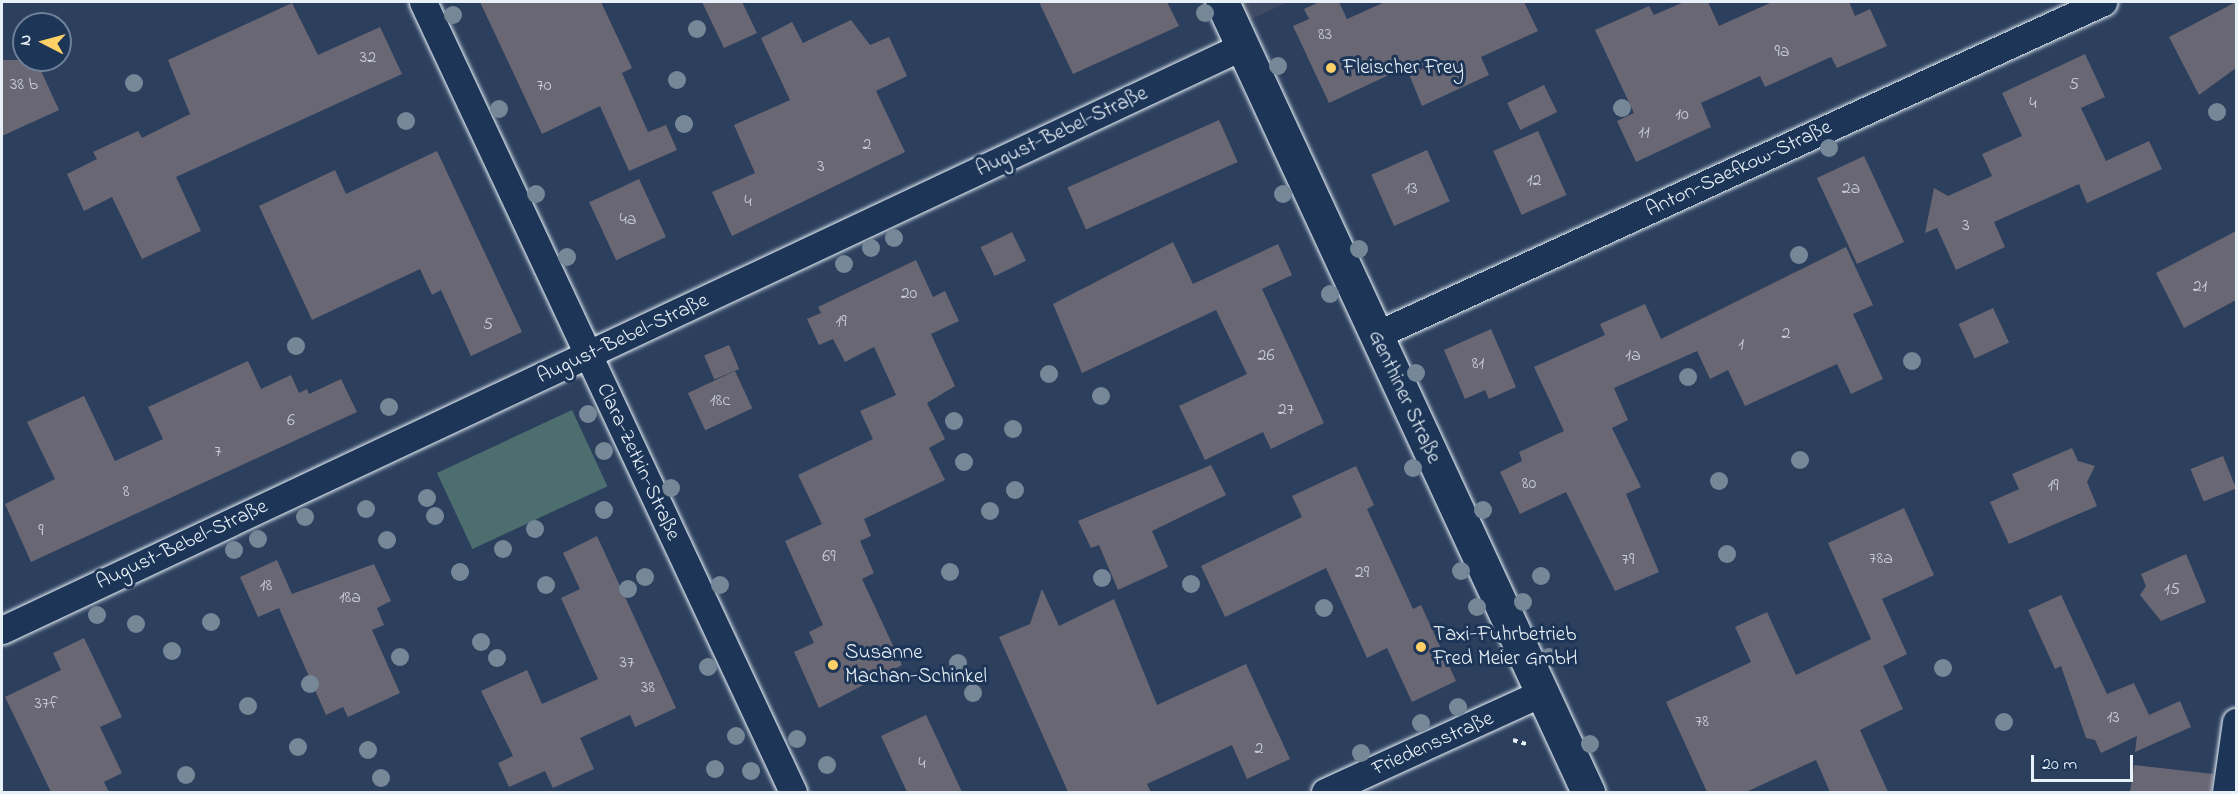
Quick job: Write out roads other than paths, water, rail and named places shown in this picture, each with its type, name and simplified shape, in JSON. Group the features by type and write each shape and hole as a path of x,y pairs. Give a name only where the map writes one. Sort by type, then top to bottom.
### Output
{"main road":[{"name":"Genthiner Straße","path":"1222,2 1588,792"}],"street":[{"name":"Clara-Zetkin-Straße","path":"423,2 793,792"},
{"name":"Anton-Saefkow-Straße","path":"1376,335 2103,2"},
{"name":"August-Bebel-Straße","path":"2,630 1243,46"},
{"name":"Friedensstraße","path":"1325,792 1541,693"},
{"path":"2226,792 2236,722"}],"place":[{"name":"Fleischer Frey","path":"1331,68"},
{"name":"Taxi-Fuhrbetrieb Fred Meier GmbH","path":"1421,647"},
{"name":"Susanne Machan-Schinkel","path":"833,665"}]}
